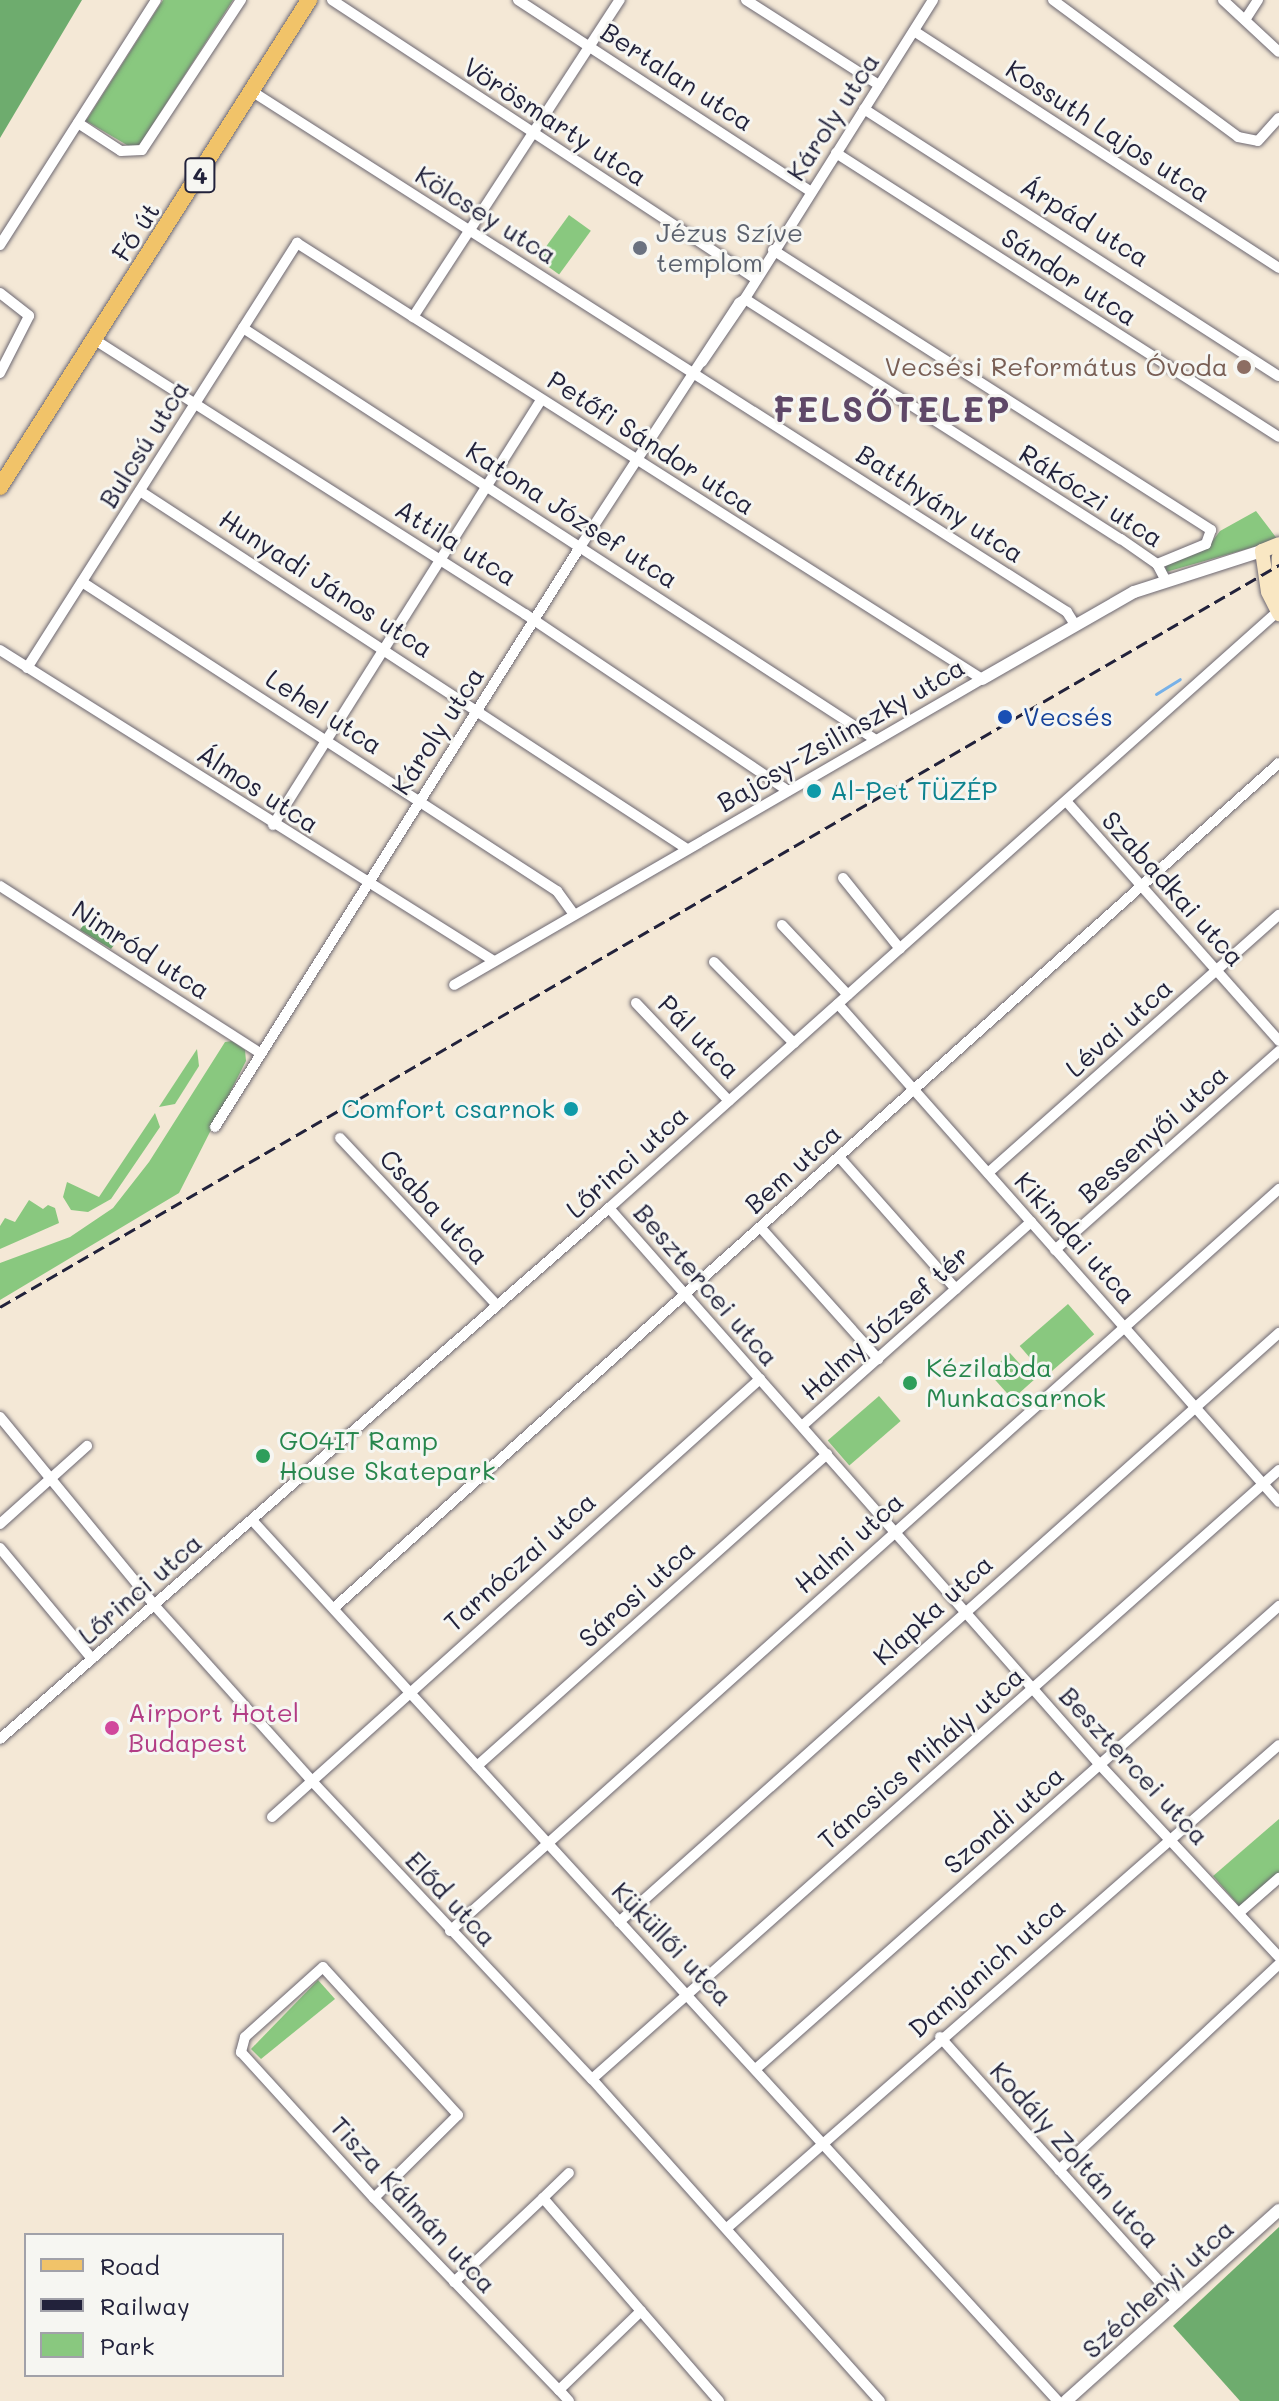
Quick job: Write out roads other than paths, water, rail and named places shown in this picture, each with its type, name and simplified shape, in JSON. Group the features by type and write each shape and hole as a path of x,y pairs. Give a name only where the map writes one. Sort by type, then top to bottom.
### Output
{"main road":[{"name":"Fő út","path":"0,487 309,0"},
{"path":"1262,551 1279,544"},
{"path":"1262,551 1278,560 1278,609"},
{"path":"1262,551 1268,592 1278,609"}],"street":[{"path":"0,245 156,0"},
{"path":"78,123 121,151 142,150 241,0"},
{"name":"Vörösmarty utca","path":"332,0 532,135 756,279"},
{"name":"Bertalan utca","path":"518,0 811,192"},
{"path":"413,317 620,0"},
{"path":"746,0 879,85"},
{"name":"Károly utca","path":"215,1127 259,1052 580,547 745,299 933,0"},
{"path":"1053,0 1238,137 1258,141 1279,118"},
{"path":"1223,0 1279,52"},
{"path":"1245,20 1258,0"},
{"name":"Kossuth Lajos utca","path":"914,31 1279,268"},
{"name":"Kölcsey utca","path":"253,92 695,374"},
{"name":"Árpád utca","path":"864,109 1279,376"},
{"name":"Sándor utca","path":"836,153 1279,437"},
{"name":"Petőfi Sándor utca","path":"297,243 982,679"},
{"name":"Bulcsú utca","path":"27,668 297,243"},
{"path":"773,250 1211,530 1206,544 1157,564"},
{"path":"0,293 29,316 0,373"},
{"name":"Rákóczi utca","path":"745,299 1157,564 1165,579"},
{"name":"Katona József utca","path":"243,328 876,740"},
{"name":"Attila utca","path":"95,340 534,620 788,791"},
{"name":"Batthyány utca","path":"695,374 1067,612 1075,625"},
{"path":"273,825 541,400"},
{"name":"Hunyadi János utca","path":"140,491 385,648 687,849"},
{"name":"Bajcsy-Zsilinszky utca","path":"454,985 1075,625 1165,579 1262,551"},
{"name":"Lehel utca","path":"82,582 557,891 574,914"},
{"name":"Lőrinci utca","path":"0,1739 609,1208 1278,609"},
{"name":"Álmos utca","path":"0,650 273,825 494,961"},
{"name":"Bem utca","path":"335,1607 1279,763"},
{"name":"Szabadkai utca","path":"1066,801 1279,1041"},
{"path":"843,878 900,949"},
{"name":"Nimród utca","path":"0,886 259,1052"},
{"name":"Lévai utca","path":"988,1173 1279,915"},
{"path":"782,925 848,995"},
{"path":"714,962 794,1043"},
{"name":"Pál utca","path":"636,1003 729,1101"},
{"name":"Kikindai utca","path":"838,1004 1279,1502"},
{"name":"Bessenyői utca","path":"1055,1250 1279,1051"},
{"name":"Csaba utca","path":"340,1138 497,1305"},
{"path":"840,1158 956,1289"},
{"name":"Halmi utca","path":"450,1931 1279,1189"},
{"name":"Besztercei utca","path":"609,1208 802,1426"},
{"name":"Halmy József tér","path":"896,1532 802,1426 1031,1222"},
{"path":"761,1228 878,1359"},
{"name":"Klapka utca","path":"619,1922 1279,1333"},
{"name":"Tarnóczai utca","path":"272,1817 310,1779 760,1379"},
{"name":"Előd utca","path":"0,1417 155,1606 450,1931 592,2079 880,2401"},
{"path":"0,1524 87,1446"},
{"name":"Sárosi utca","path":"477,1766 827,1454"},
{"name":"Táncsics Mihály utca","path":"592,2079 1279,1470"},
{"name":"Küküllői utca","path":"252,1520 335,1607 619,1922 758,2067 1058,2401"},
{"name":"Besztercei utca","path":"896,1532 1100,1765 1279,1957"},
{"path":"0,1548 92,1659"},
{"name":"Szondi utca","path":"758,2067 1279,1606"},
{"name":"Damjanich utca","path":"727,2228 822,2140 1279,1745"},
{"path":"1240,1912 1279,1878"},
{"path":"1059,2170 1279,1964"},
{"name":"Tisza Kálmán utca","path":"374,2198 458,2115 323,1967 245,2037 239,2047 374,2198 569,2401"},
{"name":"Kodály Zoltán utca","path":"940,2037 1178,2302"},
{"path":"454,2282 569,2173"},
{"path":"543,2198 719,2401"},
{"name":"Széchenyi utca","path":"1066,2401 1279,2210"},
{"path":"559,2390 641,2311"}],"waterway":[{"path":"1156,694 1180,679"}],"railway":[{"path":"0,1307 1279,565"}],"place":[{"name":"Jézus Szíve templom","path":"640,248"},
{"name":"Vecsési Református Óvoda","path":"1244,367"},
{"name":"Vecsés","path":"1005,717"},
{"name":"Al-Pet TÜZÉP","path":"814,791"},
{"name":"Comfort csarnok","path":"571,1109"},
{"name":"Kézilabda Munkacsarnok","path":"910,1383"},
{"name":"GO4IT Ramp House Skatepark","path":"263,1456"},
{"name":"Airport Hotel Budapest","path":"112,1728"}],"district":[{"name":"FELSŐTELEP","path":"892,409"}]}
